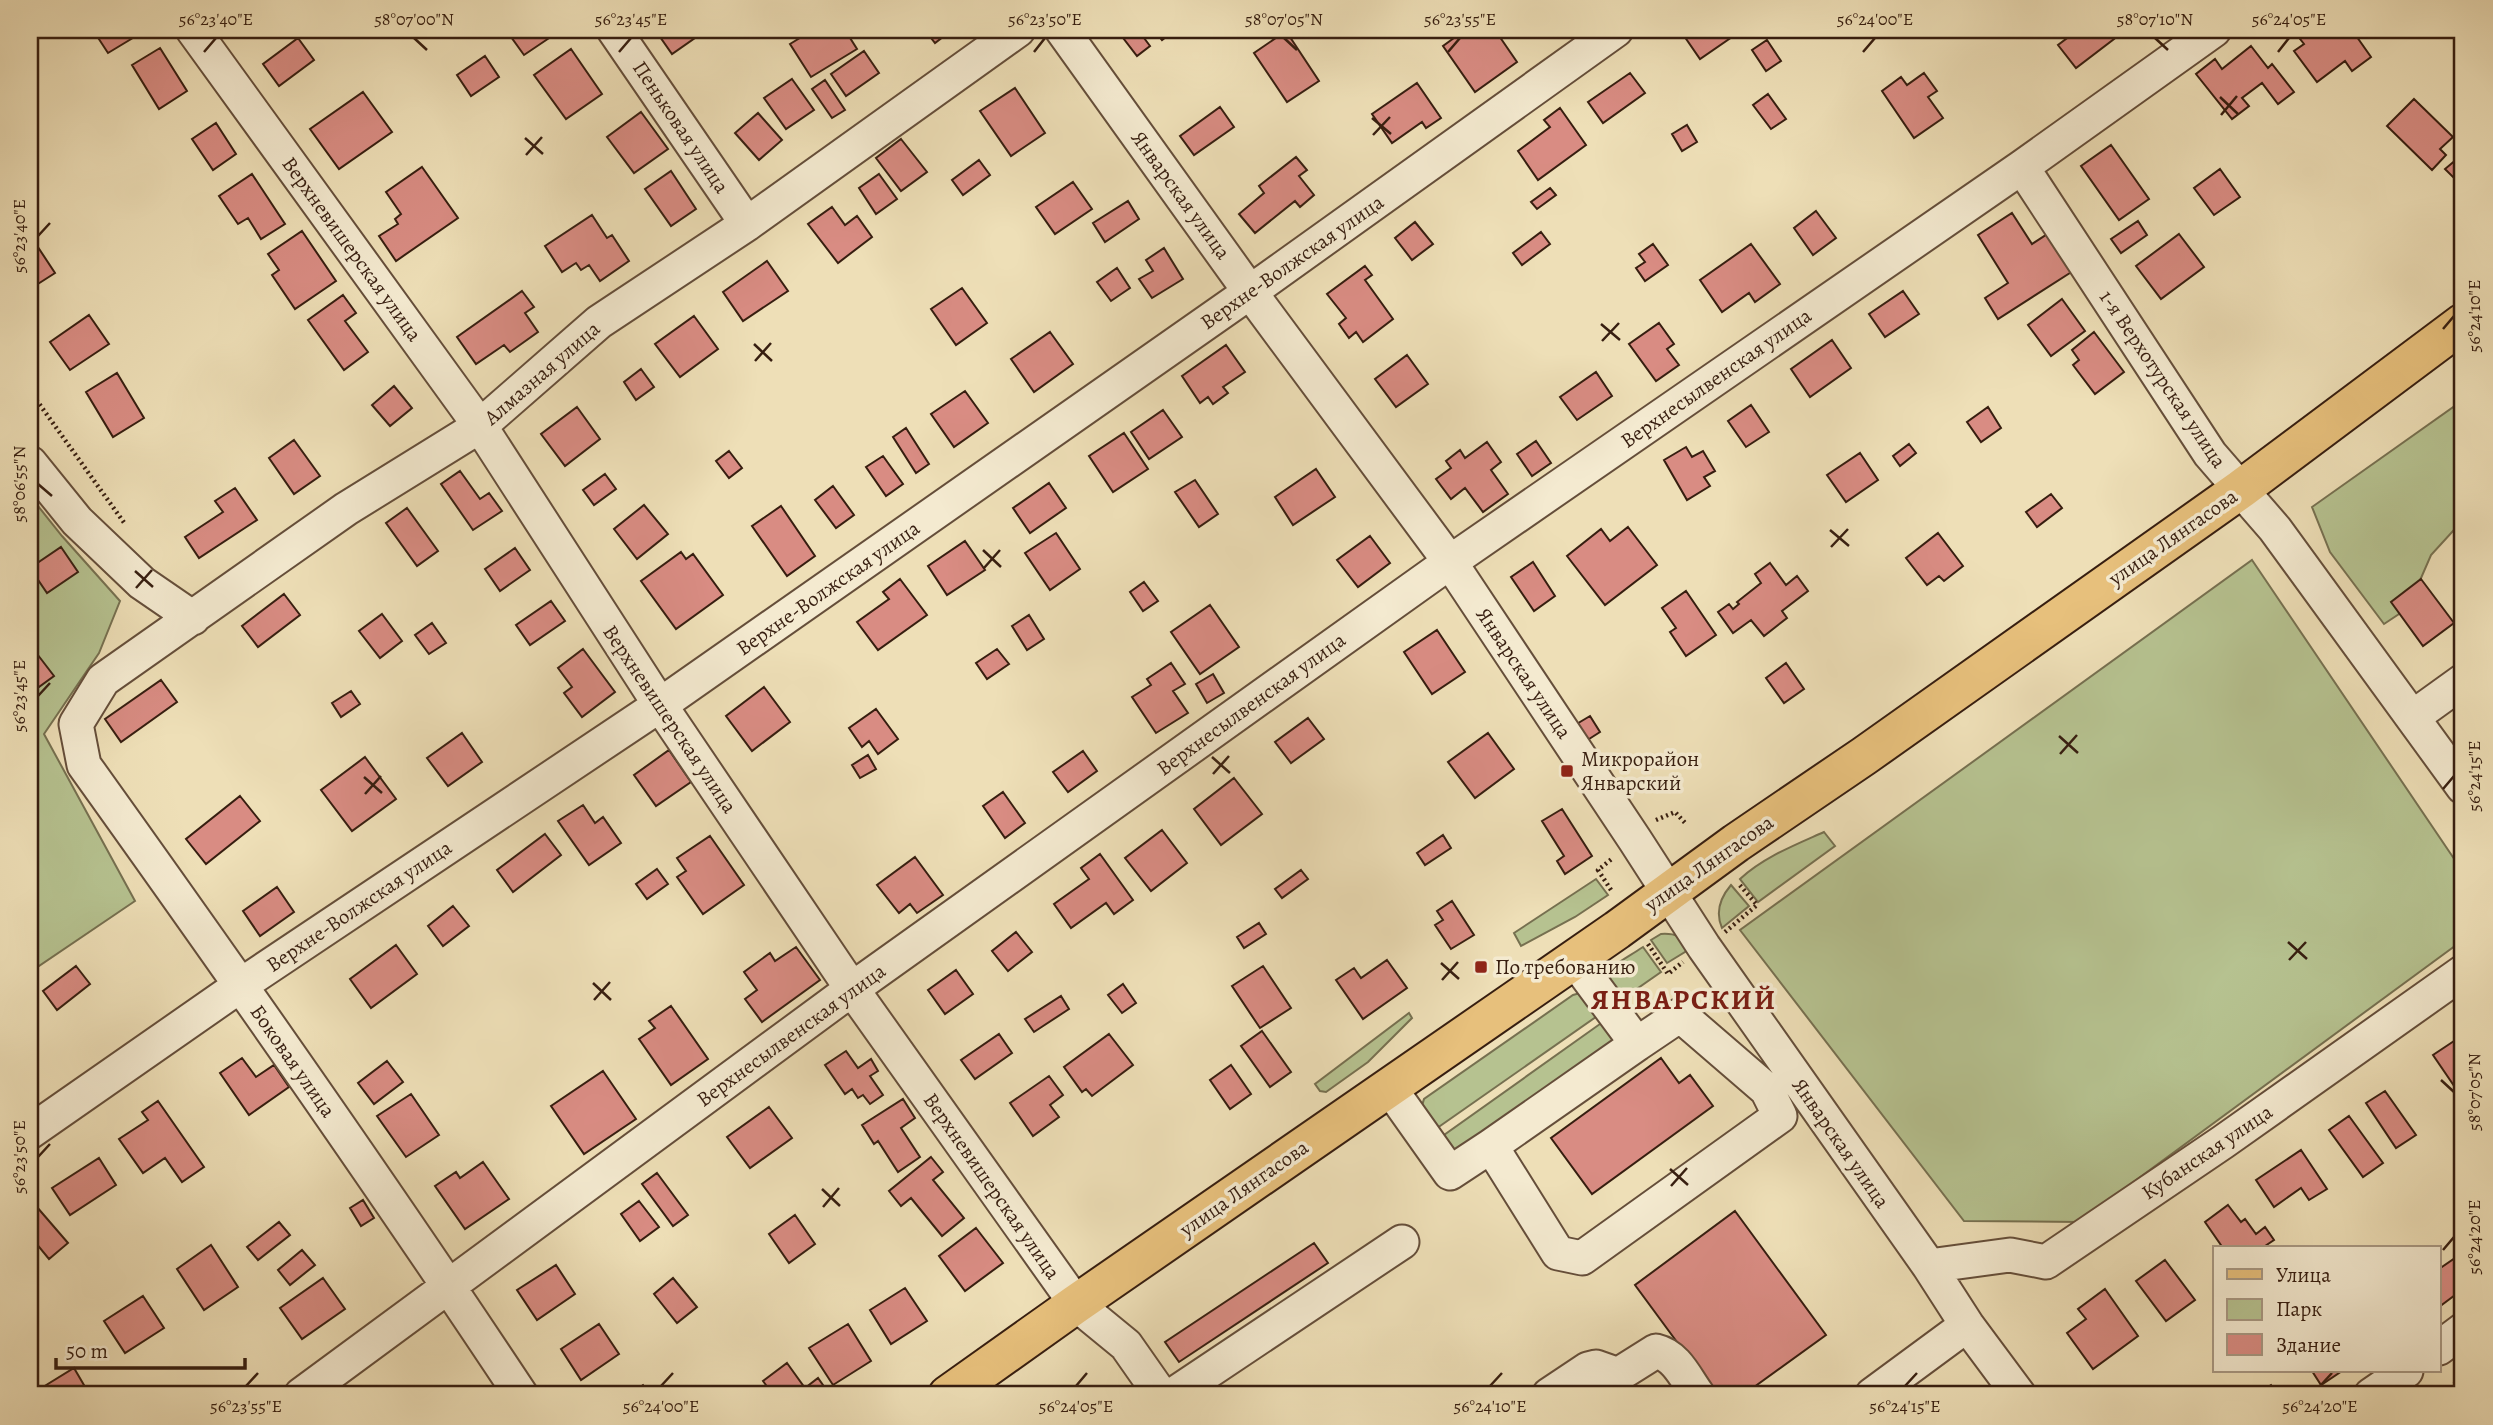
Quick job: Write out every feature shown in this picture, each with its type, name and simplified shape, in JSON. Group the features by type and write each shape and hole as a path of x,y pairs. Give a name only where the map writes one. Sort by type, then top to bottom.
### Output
{"main road":[{"name":"улица Лянгасова","path":"948,1395 1864,756 2241,489 2463,323"}],"street":[{"name":"Верхневишерская улица","path":"193,30 480,426 660,705 852,989 1076,1304 1126,1345 1161,1395"},
{"name":"Пеньковая улица","path":"614,30 747,224"},
{"name":"Алмазная улица","path":"76,724 103,680 346,509 480,426 600,323 747,224 1018,30"},
{"name":"Январская улица","path":"1062,30 1250,292 1450,562 1704,947 1929,1266 1967,1325 2019,1395"},
{"name":"Верхне-Волжская улица","path":"30,1132 241,985 660,705 1250,292 1616,30"},
{"name":"Верхнесылвенская улица","path":"301,1395 852,989 1450,562 2022,167 2214,30"},
{"name":"1-я Верхотурская улица","path":"2022,167 2210,454 2275,529 2463,787"},
{"path":"30,463 77,522 142,583 193,618"},
{"path":"2413,717 2463,681"},
{"name":"Боковая улица","path":"76,724 84,765 241,985 520,1395"},
{"path":"1574,959 1637,1044"},
{"name":"Кубанская улица","path":"1929,1266 2010,1255 2046,1262 2223,1142 2463,972"},
{"path":"1389,1087 1450,1173 1680,1015 1767,1090 1780,1116"},
{"path":"1491,1146 1558,1253 1582,1258 1809,1098"},
{"path":"1173,1395 1402,1242"},
{"path":"1872,1395 1967,1325"},
{"path":"2440,1347 2463,1330"},
{"path":"1549,1395 1588,1369 1596,1367 1621,1373 1656,1351 1667,1353 1698,1395"},
{"path":"2371,1395 2405,1372"}],"path":[{"path":"30,391 128,528"},
{"path":"1653,821 1675,812 1686,824"},
{"path":"1611,890 1598,870 1622,851"},
{"path":"1725,932 1758,905 1738,883"},
{"path":"1648,944 1668,974 1686,960"}],"green space":[{"path":"2459,403 2463,409 2463,520 2431,555 2408,608 2384,624 2330,552 2312,507"},
{"path":"30,496 120,601 99,653 44,734 135,901 30,972"},
{"path":"2252,560 2463,872 2463,940 2079,1222 1964,1221 1740,930"},
{"path":"1824,832 1835,846 1758,902 1740,879 1769,858"},
{"path":"1596,879 1608,895 1575,917 1521,946 1514,933"},
{"path":"1731,885 1749,906 1722,928 1720,905"},
{"path":"1661,934 1678,936 1693,947 1667,963 1651,940"},
{"path":"1643,947 1661,972 1615,1004 1610,981 1612,969"},
{"path":"1580,993 1603,1012 1430,1133 1422,1112 1424,1099 1573,995"},
{"path":"1409,1013 1412,1018 1368,1062 1326,1092 1320,1091 1315,1084"},
{"path":"1607,1019 1614,1039 1607,1046 1460,1150 1450,1149 1437,1140"}],"building":[{"path":"93,30 146,30 108,53"},
{"path":"506,30 561,30 524,55"},
{"path":"664,30 699,30 702,33 672,54 658,34"},
{"path":"813,30 845,30 857,49 811,77 790,44"},
{"path":"925,30 952,30 935,43"},
{"path":"1117,30 1138,30 1150,46 1137,56"},
{"path":"1154,30 1175,30 1162,40"},
{"path":"1465,30 1495,30 1517,62 1475,92 1443,46"},
{"path":"1680,30 1727,30 1732,37 1700,59"},
{"path":"2078,30 2107,30 2114,39 2076,68 2058,45"},
{"path":"2293,30 2352,30 2371,57 2352,71 2345,61 2317,82 2294,51 2304,44"},
{"path":"1286,31 1319,81 1287,102 1254,53"},
{"path":"298,38 314,60 279,86 263,64"},
{"path":"1767,40 1781,61 1766,71 1752,50"},
{"path":"2251,46 2268,68 2272,64 2294,92 2278,104 2262,83 2242,98 2249,106 2232,119 2196,74 2215,59 2222,69"},
{"path":"160,48 187,91 159,109 132,65"},
{"path":"571,49 602,94 566,119 534,75"},
{"path":"864,51 879,73 846,96 831,74"},
{"path":"485,56 499,77 471,96 457,75"},
{"path":"1630,73 1645,93 1603,123 1588,102"},
{"path":"1924,73 1937,91 1928,97 1943,118 1914,138 1882,91 1901,77 1907,85"},
{"path":"792,79 814,110 786,129 764,98"},
{"path":"825,80 845,110 832,118 812,89"},
{"path":"1417,83 1441,118 1426,128 1422,122 1392,143 1372,114"},
{"path":"1015,88 1045,133 1011,156 980,111"},
{"path":"2463,91 2463,108 2455,99"},
{"path":"363,92 392,132 339,169 310,129"},
{"path":"1768,94 1786,119 1771,129 1753,105"},
{"path":"2414,99 2453,137 2440,149 2446,155 2432,170 2387,126"},
{"path":"1220,107 1234,127 1194,155 1180,136"},
{"path":"1560,108 1586,145 1538,180 1518,151 1550,127 1544,120"},
{"path":"641,112 668,149 634,173 607,137"},
{"path":"758,113 782,140 759,160 735,133"},
{"path":"216,123 236,154 213,170 192,139"},
{"path":"1687,125 1697,142 1682,151 1672,134"},
{"path":"901,139 927,172 901,191 876,158"},
{"path":"2111,145 2149,199 2119,220 2081,166"},
{"path":"2463,154 2463,172 2455,179 2445,169"},
{"path":"1296,157 1307,170 1299,176 1314,195 1300,207 1295,201 1255,233 1239,214 1264,193 1259,186"},
{"path":"979,160 990,175 963,195 952,180"},
{"path":"422,167 458,218 396,261 379,236 398,224 395,219 401,214 386,192"},
{"path":"2220,169 2240,197 2214,215 2194,188"},
{"path":"671,171 696,209 671,226 645,189"},
{"path":"252,174 285,224 261,239 248,218 238,224 219,196"},
{"path":"879,174 897,199 876,214 859,188"},
{"path":"1073,182 1092,209 1055,234 1036,207"},
{"path":"1550,188 1556,195 1537,209 1531,202"},
{"path":"1128,201 1139,219 1105,242 1093,223"},
{"path":"832,207 845,225 857,216 872,237 838,263 808,224"},
{"path":"1816,211 1836,238 1813,255 1794,228"},
{"path":"2012,213 2032,244 2049,233 2073,271 1998,319 1985,298 2008,283 1978,235"},
{"path":"592,215 607,238 612,235 629,261 600,281 589,265 581,270 576,263 562,272 545,246"},
{"path":"2138,221 2147,235 2121,253 2111,239"},
{"path":"1415,222 1433,244 1412,260 1395,238"},
{"path":"302,231 336,281 295,309 272,275 279,270 268,254"},
{"path":"1541,232 1550,244 1522,265 1513,253"},
{"path":"2179,234 2204,267 2161,299 2136,266"},
{"path":"30,235 55,273 30,289"},
{"path":"1653,244 1668,265 1645,281 1636,268 1645,262 1639,254"},
{"path":"1751,244 1780,284 1755,302 1749,293 1722,312 1700,280"},
{"path":"1164,248 1183,279 1152,298 1139,279 1153,271 1146,260"},
{"path":"767,261 788,291 743,321 723,292"},
{"path":"1365,266 1372,275 1365,280 1393,319 1363,342 1356,332 1349,338 1339,324 1346,318 1327,294"},
{"path":"1117,268 1130,288 1111,301 1097,282"},
{"path":"962,288 987,323 956,345 931,309"},
{"path":"522,291 534,307 525,313 538,332 510,352 504,345 476,364 457,337"},
{"path":"1903,291 1919,314 1885,337 1869,314"},
{"path":"343,295 356,313 345,321 368,352 344,370 308,320"},
{"path":"2062,299 2085,331 2051,356 2028,325"},
{"path":"89,315 109,344 70,370 50,342"},
{"path":"694,316 718,349 680,377 655,344"},
{"path":"1659,323 1674,344 1667,349 1679,365 1656,381 1629,344"},
{"path":"1050,332 1073,364 1034,392 1011,359"},
{"path":"2094,332 2124,372 2095,394 2073,365 2079,360 2072,350"},
{"path":"1832,340 1851,368 1810,397 1791,369"},
{"path":"1226,345 1245,372 1223,387 1228,393 1213,404 1208,397 1200,403 1182,376"},
{"path":"1407,355 1428,384 1396,407 1375,379"},
{"path":"641,369 654,387 636,400 624,382"},
{"path":"1596,372 1612,396 1577,420 1560,397"},
{"path":"117,373 144,418 113,437 86,392"},
{"path":"394,386 412,408 390,426 372,405"},
{"path":"965,391 988,423 954,447 931,414"},
{"path":"1751,405 1769,432 1746,447 1728,421"},
{"path":"577,407 600,439 565,466 541,434"},
{"path":"1988,407 2001,428 1981,442 1967,422"},
{"path":"1163,410 1182,437 1149,459 1131,432"},
{"path":"906,428 929,464 916,473 893,437"},
{"path":"1124,433 1148,469 1113,492 1089,456"},
{"path":"294,440 320,476 294,494 269,458"},
{"path":"1536,441 1551,463 1532,476 1517,454"},
{"path":"1487,442 1501,462 1491,470 1508,494 1483,512 1465,488 1451,499 1436,479 1451,468 1446,461 1460,450 1465,458"},
{"path":"1909,444 1916,453 1900,466 1893,456"},
{"path":"1686,447 1692,457 1703,451 1715,471 1704,477 1710,486 1687,500 1664,460"},
{"path":"729,451 742,468 729,478 716,461"},
{"path":"1860,453 1878,480 1846,502 1827,475"},
{"path":"883,456 903,484 886,496 866,467"},
{"path":"1316,469 1335,497 1293,525 1275,497"},
{"path":"460,471 480,499 489,493 502,511 473,530 441,484"},
{"path":"605,474 616,489 594,505 583,490"},
{"path":"1195,480 1218,514 1199,527 1175,492"},
{"path":"1049,483 1066,508 1030,533 1013,508"},
{"path":"833,486 854,515 836,528 815,500"},
{"path":"235,488 257,520 199,558 185,537 223,512 215,501"},
{"path":"2051,494 2062,508 2037,527 2026,512"},
{"path":"644,505 668,534 637,559 614,529"},
{"path":"781,506 815,556 787,576 752,526"},
{"path":"407,508 438,551 417,566 386,523"},
{"path":"1628,527 1657,565 1605,605 1567,556 1601,529 1610,541"},
{"path":"1056,533 1080,569 1050,590 1025,553"},
{"path":"1938,533 1963,566 1944,581 1939,576 1927,585 1906,558"},
{"path":"1370,536 1390,563 1358,587 1337,560"},
{"path":"965,541 985,570 947,595 928,566"},
{"path":"61,547 78,572 47,593 30,568"},
{"path":"515,548 530,570 500,591 485,569"},
{"path":"681,552 686,559 693,554 723,595 676,629 641,581"},
{"path":"1533,562 1555,596 1534,611 1511,577"},
{"path":"1770,563 1786,585 1797,576 1808,591 1782,611 1787,618 1764,636 1751,620 1733,633 1718,612 1729,604 1733,609 1739,604 1737,602 1761,583 1755,574"},
{"path":"900,579 927,615 878,650 857,622 889,599 883,592"},
{"path":"2421,579 2454,623 2423,646 2391,602"},
{"path":"1144,582 1158,601 1143,611 1130,592"},
{"path":"1686,591 1716,635 1686,656 1670,632 1676,628 1662,608"},
{"path":"284,594 300,615 258,647 242,626"},
{"path":"551,601 565,621 530,645 516,625"},
{"path":"1210,605 1239,647 1200,674 1171,632"},
{"path":"382,614 402,641 380,658 359,631"},
{"path":"1029,615 1044,639 1027,650 1012,626"},
{"path":"432,623 446,643 429,654 415,635"},
{"path":"1437,630 1465,672 1432,694 1404,652"},
{"path":"31,646 54,676 32,692 30,689"},
{"path":"583,649 615,692 582,717 564,693 572,687 558,668"},
{"path":"997,649 1009,664 987,679 976,663"},
{"path":"1171,663 1185,684 1173,691 1188,713 1156,733 1132,697 1151,685 1147,679"},
{"path":"1786,663 1804,689 1784,703 1766,678"},
{"path":"1213,674 1224,693 1207,703 1196,684"},
{"path":"161,680 177,702 121,742 105,719"},
{"path":"764,687 790,722 752,751 726,716"},
{"path":"351,691 360,704 341,717 332,703"},
{"path":"876,709 898,739 878,754 869,741 862,747 849,728"},
{"path":"1590,716 1600,732 1586,741 1575,725"},
{"path":"1308,718 1324,739 1291,763 1275,742"},
{"path":"462,733 482,762 448,786 427,758"},
{"path":"1488,733 1514,769 1475,798 1448,762"},
{"path":"669,750 691,782 656,806 634,775"},
{"path":"1083,751 1097,771 1068,792 1053,772"},
{"path":"868,755 876,769 860,778 852,765"},
{"path":"365,757 396,799 352,831 321,790"},
{"path":"1234,778 1262,814 1221,845 1194,809"},
{"path":"1003,792 1025,823 1005,838 983,806"},
{"path":"240,796 260,821 206,864 186,839"},
{"path":"583,805 595,823 603,817 621,843 589,865 558,821"},
{"path":"1562,809 1592,856 1565,874 1557,861 1564,856 1542,821"},
{"path":"1162,830 1187,863 1151,891 1125,858"},
{"path":"545,834 561,855 513,892 497,870"},
{"path":"1443,835 1451,848 1425,865 1417,853"},
{"path":"710,836 744,885 703,914 677,877 686,871 677,858"},
{"path":"1100,854 1133,900 1114,914 1106,903 1071,928 1054,904 1089,879 1081,868"},
{"path":"915,857 943,895 917,913 910,904 899,913 877,885"},
{"path":"657,869 668,884 647,899 636,884"},
{"path":"1301,870 1308,879 1282,898 1275,889"},
{"path":"277,887 294,912 260,936 243,911"},
{"path":"1452,901 1474,935 1451,949 1435,925 1443,920 1437,911"},
{"path":"453,906 469,926 443,946 428,926"},
{"path":"1259,923 1266,934 1244,948 1237,937"},
{"path":"1016,932 1032,952 1008,971 992,951"},
{"path":"396,945 417,974 371,1008 350,979"},
{"path":"796,947 820,980 762,1022 745,999 757,990 744,972 770,953 775,961"},
{"path":"1387,960 1407,988 1363,1019 1336,980 1354,968 1361,978"},
{"path":"76,966 90,984 57,1010 43,991"},
{"path":"1263,966 1291,1008 1260,1028 1232,986"},
{"path":"956,970 973,994 945,1014 928,990"},
{"path":"1123,984 1136,1003 1122,1013 1108,995"},
{"path":"1061,996 1069,1009 1034,1032 1025,1019"},
{"path":"671,1006 708,1059 671,1085 639,1039 655,1028 649,1021"},
{"path":"1262,1031 1291,1072 1270,1087 1241,1046"},
{"path":"999,1034 1012,1053 975,1079 961,1060"},
{"path":"1109,1034 1133,1065 1092,1096 1086,1089 1082,1092 1064,1067"},
{"path":"2463,1035 2463,1099 2433,1055"},
{"path":"846,1051 858,1068 871,1059 878,1071 870,1076 883,1095 870,1104 863,1095 858,1098 852,1089 845,1094 825,1065"},
{"path":"242,1058 256,1077 274,1065 289,1087 249,1115 220,1073"},
{"path":"1661,1058 1679,1083 1690,1075 1713,1106 1592,1194 1551,1138"},
{"path":"387,1061 403,1082 374,1104 358,1083"},
{"path":"1231,1065 1251,1094 1230,1109 1210,1080"},
{"path":"603,1071 636,1119 584,1154 551,1106"},
{"path":"1049,1076 1063,1095 1050,1105 1059,1117 1033,1136 1010,1103"},
{"path":"2385,1091 2416,1135 2396,1148 2366,1103"},
{"path":"411,1094 439,1135 406,1157 377,1116"},
{"path":"903,1099 915,1118 901,1128 920,1157 898,1172 878,1141 874,1144 862,1125"},
{"path":"158,1101 204,1167 182,1182 165,1158 143,1173 119,1139 148,1120 142,1112"},
{"path":"769,1107 792,1138 750,1168 727,1137"},
{"path":"2349,1116 2383,1163 2363,1177 2329,1130"},
{"path":"2301,1150 2327,1189 2309,1200 2301,1188 2274,1207 2256,1180"},
{"path":"931,1157 943,1172 933,1180 964,1218 942,1236 911,1198 901,1206 889,1191"},
{"path":"99,1158 116,1185 70,1215 52,1188"},
{"path":"483,1162 509,1199 465,1229 435,1186 456,1172 460,1178"},
{"path":"657,1173 688,1215 673,1226 642,1184"},
{"path":"30,1199 68,1243 49,1259 30,1236"},
{"path":"363,1200 374,1218 361,1226 350,1208"},
{"path":"639,1201 659,1227 640,1241 621,1214"},
{"path":"2228,1205 2241,1222 2245,1219 2256,1234 2265,1227 2274,1240 2265,1246 2222,1246 2205,1222"},
{"path":"1735,1211 1826,1335 1743,1395 1716,1395 1635,1285"},
{"path":"795,1215 815,1244 789,1263 769,1234"},
{"path":"279,1222 290,1235 258,1260 247,1247"},
{"path":"976,1228 1003,1263 965,1291 939,1256"},
{"path":"1314,1243 1328,1263 1179,1362 1165,1342"},
{"path":"211,1245 238,1287 204,1310 177,1269"},
{"path":"302,1250 315,1265 290,1285 278,1270"},
{"path":"2458,1256 2463,1264 2463,1289 2440,1306 2440,1268"},
{"path":"2165,1260 2195,1300 2166,1321 2136,1281"},
{"path":"556,1265 575,1294 537,1320 517,1290"},
{"path":"323,1278 345,1309 302,1339 280,1308"},
{"path":"673,1278 697,1307 677,1323 654,1294"},
{"path":"905,1288 927,1321 891,1344 870,1310"},
{"path":"2105,1289 2138,1336 2093,1369 2067,1333 2086,1319 2078,1309"},
{"path":"143,1296 164,1328 125,1353 104,1321"},
{"path":"599,1324 619,1354 581,1380 561,1349"},
{"path":"848,1324 871,1361 833,1385 809,1348"},
{"path":"787,1363 805,1388 818,1378 830,1395 766,1395 771,1392 763,1381"},
{"path":"74,1368 88,1392 83,1395 48,1395 43,1387"},
{"path":"2313,1372 2340,1372 2321,1385"},
{"path":"2463,1376 2463,1395 2462,1395 2454,1383"},
{"path":"643,1385 651,1395 629,1395"},
{"path":"2271,1385 2278,1395 2255,1395"},
{"path":"1964,1387 1969,1395 1951,1395"},
{"path":"199,1389 204,1395 190,1395"}],"place":[{"name":"Микрорайон Январский","path":"1567,771"},
{"name":"По требованию","path":"1481,967"}],"district":[{"name":"ЯНВАРСКИЙ","path":"1684,999"}]}
